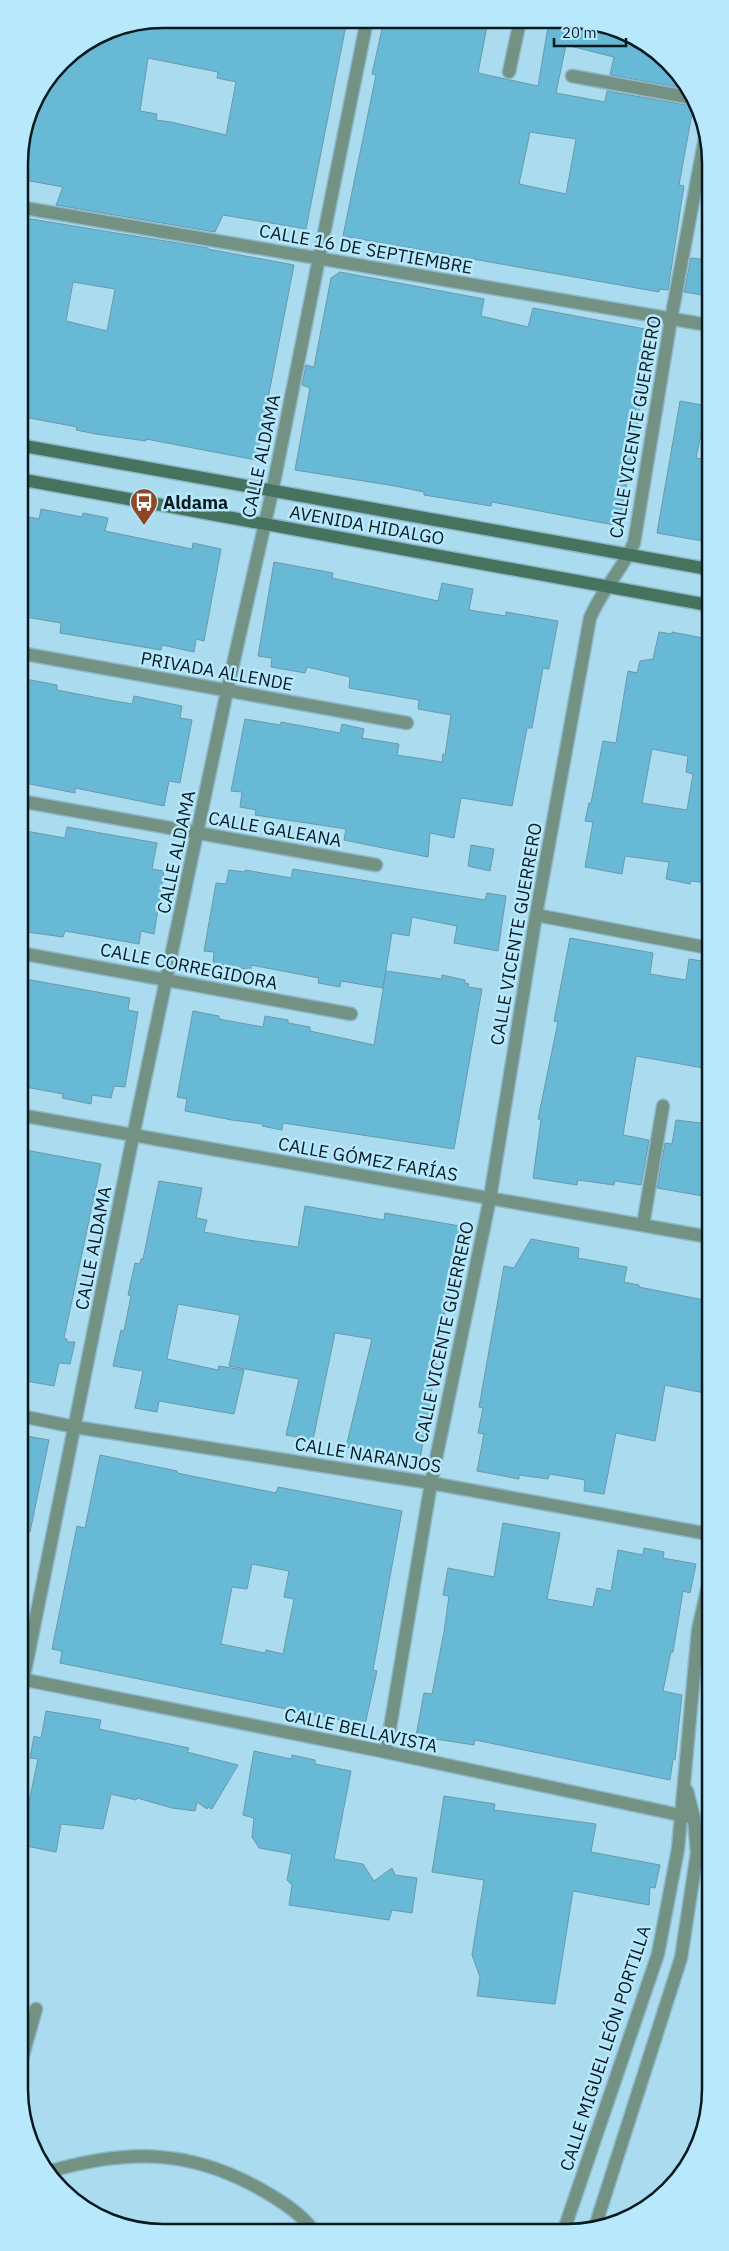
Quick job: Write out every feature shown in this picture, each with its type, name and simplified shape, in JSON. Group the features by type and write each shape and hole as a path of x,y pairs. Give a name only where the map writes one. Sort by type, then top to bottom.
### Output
{"main road":[{"name":"AVENIDA HIDALGO","path":"28,447 702,569"},
{"name":"AVENIDA HIDALGO","path":"28,480 702,604"}],"street":[{"name":"CALLE ALDAMA","path":"28,1654 133,1136 168,980 227,691 272,492 365,28"},
{"path":"510,72 519,28"},
{"path":"572,76 684,96"},
{"name":"CALLE VICENTE GUERRERO","path":"386,1752 431,1483 490,1198 536,915 590,618 595,606 628,556 634,543 671,318 701,157"},
{"name":"CALLE 16 DE SEPTIEMBRE","path":"28,209 702,324"},
{"name":"PRIVADA ALLENDE","path":"28,654 407,723"},
{"name":"CALLE GALEANA","path":"28,802 376,865"},
{"path":"536,915 702,947"},
{"name":"CALLE CORREGIDORA","path":"28,954 351,1014"},
{"path":"643,1225 663,1106"},
{"name":"CALLE GÓMEZ FARÍAS","path":"28,1116 701,1236"},
{"name":"CALLE NARANJOS","path":"28,1417 75,1427 431,1483 701,1533"},
{"name":"CALLE MIGUEL LEÓN PORTILLA","path":"566,2224 658,1954 678,1849 686,1786 698,1630 701,1616"},
{"name":"CALLE BELLAVISTA","path":"28,1684 386,1752 694,1818"},
{"name":"CALLE MIGUEL LEÓN PORTILLA","path":"597,2220 681,1958 697,1853 694,1818 686,1786"},
{"path":"28,2037 36,2009"},
{"path":"55,2170 107,2158 143,2155 181,2158 216,2167 243,2179 302,2216 308,2224"}],"building":[{"path":"153,28 345,28 306,229 223,215 215,232 56,205 63,187 28,181 28,153 32,127 41,103 55,80 80,55 95,46 127,32","holes":["148,58 218,72 217,78 236,82 226,135 156,120 157,114 140,111"]},
{"path":"382,28 487,28 478,73 538,86 548,28 593,30 626,41 642,50 662,67 678,87 610,75 614,57 566,45 556,93 605,102 607,91 688,105 692,114 679,185 684,186 668,290 659,289 659,292 343,236 376,75 372,74","holes":["530,132 576,139 566,194 519,184"]},
{"path":"28,218 208,248 294,265 256,460 146,439 146,441 96,434 76,430 77,427 28,418","holes":["73,282 115,289 107,331 66,321"]},
{"path":"691,258 702,259 702,295 684,292"},
{"path":"340,272 484,299 481,316 528,327 533,308 645,329 652,340 619,526 492,502 491,506 424,495 424,492 395,486 295,470 310,388 302,385 306,365 314,367 331,278"},
{"path":"680,401 702,405 702,430 696,458 702,459 702,541 657,533"},
{"path":"41,509 82,517 83,513 108,518 105,531 192,549 193,543 221,549 204,641 196,639 194,652 162,645 161,650 60,633 61,623 28,617 28,517 39,519"},
{"path":"274,562 333,573 332,578 438,601 442,583 473,589 469,610 506,616 506,612 558,621 549,669 543,668 532,728 527,728 512,806 461,798 454,838 430,833 428,857 344,840 346,829 255,815 256,810 240,807 242,792 231,791 245,719 280,725 281,722 340,733 342,724 364,729 362,738 399,744 397,755 442,762 443,754 445,755 451,715 418,709 419,700 349,688 350,677 307,667 305,673 271,667 272,658 258,656"},
{"path":"659,632 672,634 672,632 702,638 702,882 691,881 690,884 666,879 669,862 625,856 622,874 585,867 593,822 585,821 589,803 591,803 603,741 616,743 628,671 637,673 640,661 653,659","holes":["652,749 688,756 686,772 693,774 687,810 642,803"]},
{"path":"28,680 57,685 57,690 132,704 134,696 182,706 180,718 192,720 180,783 169,781 164,806 75,788 75,793 28,784"},
{"path":"67,827 157,843 152,869 164,871 154,934 141,931 139,944 65,931 63,937 28,932 28,831 65,838"},
{"path":"471,845 494,849 490,871 468,866"},
{"path":"293,869 485,900 487,893 506,896 498,951 454,943 457,926 412,917 409,936 392,933 383,988 341,981 340,987 318,983 319,978 251,965 251,970 213,963 214,952 204,951 216,883 226,884 229,870 245,872 245,870 291,878"},
{"path":"570,938 653,953 650,974 686,980 689,959 702,961 702,1068 636,1056 623,1135 649,1140 641,1185 615,1181 614,1185 578,1180 577,1185 533,1178 541,1120 538,1119 558,1022 554,1021"},
{"path":"386,971 442,979 442,975 465,980 465,983 469,984 468,987 482,989 454,1149 283,1123 282,1130 262,1126 263,1124 185,1111 187,1099 177,1097 193,1011 219,1016 219,1019 263,1027 265,1016 288,1020 288,1023 310,1027 310,1031 374,1045"},
{"path":"28,979 130,998 128,1010 138,1012 125,1087 114,1086 111,1098 92,1095 91,1104 62,1098 63,1094 28,1087"},
{"path":"676,1120 702,1123 701,1196 657,1188 665,1143 672,1144"},
{"path":"28,1150 101,1164 64,1338 67,1339 67,1342 75,1342 70,1364 59,1363 54,1386 28,1381"},
{"path":"159,1181 202,1188 196,1218 207,1220 204,1232 241,1239 298,1247 305,1206 384,1220 385,1213 460,1226 420,1459 346,1447 372,1339 335,1333 313,1440 286,1435 299,1379 229,1366 240,1315 178,1304 167,1359 218,1370 219,1366 244,1370 234,1414 159,1401 157,1412 135,1408 143,1371 113,1366 121,1330 124,1331 131,1296 128,1295 135,1263 140,1264 141,1259 143,1259"},
{"path":"531,1239 579,1248 578,1258 627,1267 624,1282 639,1285 639,1287 701,1299 701,1392 665,1385 655,1441 616,1433 604,1494 584,1491 585,1480 550,1474 548,1479 519,1475 519,1479 477,1471 484,1434 478,1433 483,1408 479,1407 504,1266 514,1268"},
{"path":"28,1436 49,1440 30,1532 28,1532"},
{"path":"100,1455 276,1493 278,1487 402,1511 373,1670 377,1671 365,1725 60,1663 62,1651 52,1649 77,1526 85,1528","holes":["252,1564 289,1571 284,1597 294,1599 283,1654 266,1650 265,1653 221,1644 232,1587 247,1589"]},
{"path":"503,1523 560,1533 547,1599 593,1607 597,1588 611,1591 618,1550 643,1555 644,1548 664,1552 663,1558 696,1564 690,1593 683,1591 673,1652 671,1652 663,1691 682,1695 675,1760 673,1759 670,1780 475,1740 474,1745 416,1736 424,1693 432,1694 444,1632 449,1596 443,1595 448,1568 494,1577"},
{"path":"46,1711 101,1720 99,1729 189,1748 187,1752 238,1765 212,1809 208,1807 207,1809 197,1802 195,1811 172,1808 137,1798 136,1800 111,1794 103,1829 61,1824 56,1852 28,1846 28,1806 38,1759 30,1758 34,1736 41,1738"},
{"path":"254,1751 291,1759 292,1755 315,1760 315,1764 351,1771 334,1859 363,1864 374,1881 392,1868 395,1875 417,1878 412,1913 392,1910 389,1920 289,1905 292,1885 287,1880 292,1854 259,1848 252,1837 254,1818 243,1815"},
{"path":"444,1796 495,1804 494,1810 596,1824 591,1852 660,1865 655,1888 650,1887 649,1905 573,1891 555,2004 477,1996 480,1977 472,1955 484,1880 432,1872"}],"place":[{"name":"Aldama","path":"144,526"}]}
